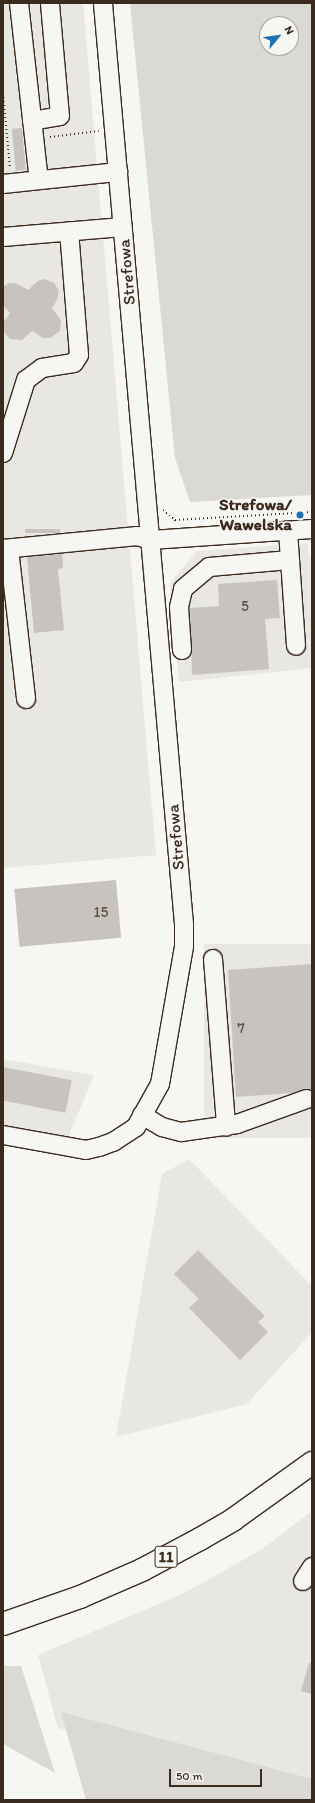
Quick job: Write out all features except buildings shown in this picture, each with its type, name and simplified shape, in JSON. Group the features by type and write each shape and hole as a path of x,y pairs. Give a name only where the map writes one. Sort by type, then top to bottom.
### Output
{"highway":[{"name":"11","path":"3,1624 80,1597 142,1570 200,1539 234,1518 312,1463"}],"street":[{"path":"19,3 39,180"},
{"path":"32,121 60,116 50,3"},
{"name":"Strefowa","path":"103,3 151,540 184,934 182,959 160,1084 139,1121"},
{"path":"7,184 118,172"},
{"path":"3,237 122,227"},
{"path":"3,453 26,380 42,368 74,363 79,355 69,231"},
{"path":"26,699 10,628 6,549 138,536 151,540 312,529"},
{"path":"288,531 296,646"},
{"path":"182,650 179,607 183,588 209,567 290,560"},
{"path":"213,959 226,1126"},
{"path":"3,1135 86,1150 113,1142 139,1121 181,1132 237,1124 307,1099"}],"path":[{"path":"3,92 7,184"},
{"path":"34,139 100,131"},
{"path":"174,520 312,512"}],"shaded area":[{"path":"3,3 83,3 156,855 3,868"},
{"path":"130,3 312,3 312,495 190,502 175,458"},
{"path":"308,543 309,559 312,557 312,668 179,682 170,583 197,551"},
{"path":"204,944 312,944 312,1138 204,1138"},
{"path":"3,1059 94,1075 61,1154 3,1144"},
{"path":"189,1159 312,1286 312,1332 247,1404 116,1437 162,1174"},
{"path":"312,1511 312,1780 58,1728 38,1655 184,1593 261,1550"},
{"path":"3,1666 21,1666 55,1773 3,1744"},
{"path":"61,1712 312,1779 312,1800 86,1800"}],"place":[{"name":"Strefowa/ Wawelska","path":"300,515"}]}
